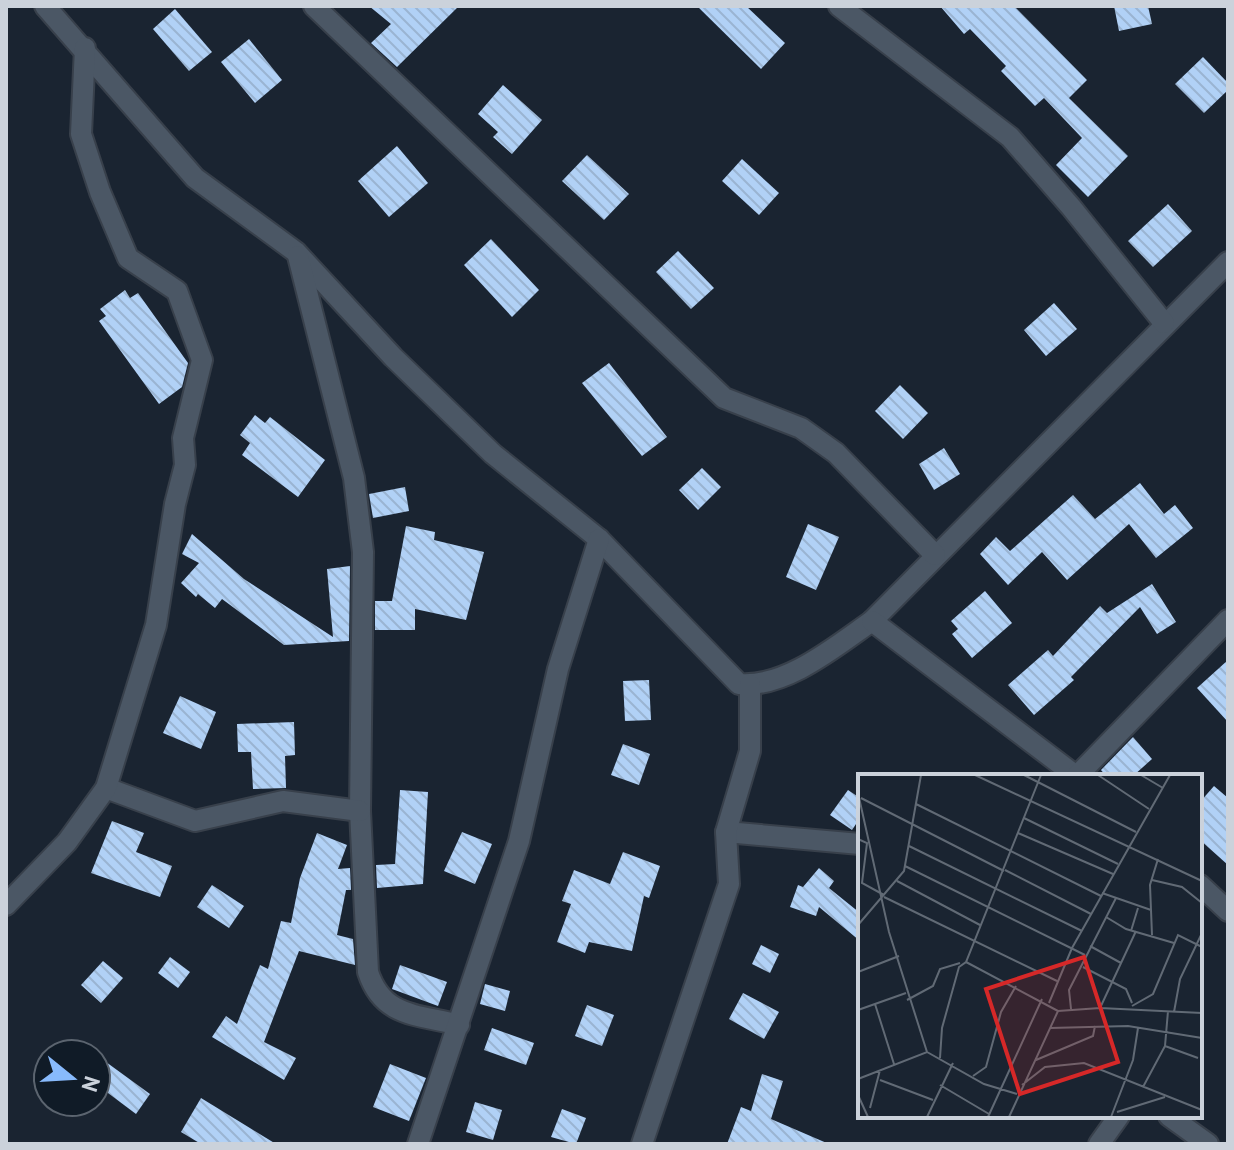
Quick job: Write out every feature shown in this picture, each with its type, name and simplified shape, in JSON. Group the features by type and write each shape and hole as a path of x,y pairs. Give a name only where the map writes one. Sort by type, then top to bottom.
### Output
{"street":[{"path":"45,6 85,48 195,178 296,252 393,357 493,454 599,539 739,684 750,685 808,666 872,621 1164,323 1228,262"},
{"path":"314,6 724,398 801,428 836,453 935,555"},
{"path":"839,6 1010,137 1164,323"},
{"path":"6,905 67,842 106,788 156,625 170,531 185,465 183,438 202,360 177,291 128,258 100,192 81,134 85,48"},
{"path":"296,252 351,463 363,552 360,811 366,959 373,989 387,1006 459,1025"},
{"path":"418,1144 433,1089 459,1025 519,841 558,669 599,539"},
{"path":"1078,774 1228,620"},
{"path":"872,621 1073,774"},
{"path":"642,1144 729,884 726,832 750,751 750,685"},
{"path":"106,788 195,821 283,801 360,811"},
{"path":"726,832 858,844"},
{"path":"1202,887 1228,911"},
{"path":"1099,1144 1118,1118"},
{"path":"1172,1118 1208,1144"}],"building":[{"path":"369,6 459,6 397,67 371,43 391,24"},
{"path":"697,6 746,6 785,43 761,69"},
{"path":"940,6 1014,6 1087,80 1069,98 1128,156 1088,197 1056,165 1082,138 1044,98 1035,106 1001,71 1006,66 970,29 964,34"},
{"path":"1114,6 1148,6 1152,24 1119,31"},
{"path":"175,9 212,52 189,71 153,29"},
{"path":"249,39 282,80 255,103 221,62"},
{"path":"1203,57 1228,83 1228,90 1204,113 1175,84"},
{"path":"503,85 542,120 512,154 493,137 498,132 478,114"},
{"path":"397,146 428,183 389,217 358,181"},
{"path":"587,155 629,194 604,220 562,181"},
{"path":"742,159 779,193 759,215 722,181"},
{"path":"1168,204 1192,231 1153,267 1128,241"},
{"path":"491,239 539,290 512,317 464,265"},
{"path":"678,251 714,288 691,309 656,272"},
{"path":"125,290 130,298 138,293 188,363 182,387 159,404 99,321 106,316 100,309"},
{"path":"1054,303 1077,329 1046,356 1024,330"},
{"path":"609,363 667,437 642,456 582,383"},
{"path":"900,385 928,413 903,439 875,411"},
{"path":"255,415 265,423 270,417 325,460 298,497 242,455 250,443 240,435"},
{"path":"944,448 960,474 934,490 919,464"},
{"path":"702,468 721,487 698,510 679,490"},
{"path":"1140,483 1164,514 1175,505 1193,528 1156,558 1129,524 1067,580 1042,552 1008,585 980,554 996,537 1010,551 1073,495 1095,519"},
{"path":"405,487 409,511 373,518 369,494"},
{"path":"808,524 839,537 816,590 786,577"},
{"path":"406,526 435,532 434,540 484,552 466,620 415,609 415,630 375,630 375,601 392,601"},
{"path":"192,534 244,579 333,637 327,569 350,566 349,641 284,645 222,599 215,608 198,594 196,597 181,583 199,563 182,554"},
{"path":"1152,584 1176,622 1157,634 1140,607 1071,677 1074,680 1034,715 1008,685 1048,650 1053,656 1100,606 1107,613"},
{"path":"985,591 1012,623 972,658 952,634 958,629 951,621"},
{"path":"1228,660 1228,722 1197,688"},
{"path":"649,680 651,720 625,721 623,681"},
{"path":"180,696 216,712 201,749 163,733"},
{"path":"294,722 295,755 285,756 286,788 253,789 251,752 238,752 237,724"},
{"path":"1133,737 1152,759 1135,774 1104,774 1101,770"},
{"path":"623,744 650,754 639,785 611,775"},
{"path":"1214,786 1228,798 1228,865 1202,842 1202,800"},
{"path":"400,790 428,792 423,884 377,888 376,865 395,864"},
{"path":"848,790 858,797 858,821 852,830 830,815"},
{"path":"112,821 144,833 136,852 172,866 160,897 91,873"},
{"path":"462,832 492,844 475,884 444,871"},
{"path":"317,833 347,845 338,869 350,868 351,890 346,890 337,935 353,939 355,965 299,951 264,1042 296,1058 284,1080 212,1037 226,1016 237,1024 260,965 268,969 281,921 291,923 300,878"},
{"path":"623,852 660,866 649,898 644,896 632,951 589,942 585,953 557,942 571,904 562,901 574,870 610,884"},
{"path":"819,868 834,881 829,888 858,911 858,939 819,907 816,916 790,907 798,885 803,887"},
{"path":"212,885 244,906 229,928 197,907"},
{"path":"761,945 779,954 770,973 752,964"},
{"path":"170,957 190,972 178,988 158,973"},
{"path":"103,961 123,978 101,1003 81,985"},
{"path":"400,965 447,982 438,1006 392,989"},
{"path":"485,984 510,991 505,1011 480,1004"},
{"path":"743,993 779,1012 764,1039 729,1019"},
{"path":"587,1005 614,1015 602,1046 575,1036"},
{"path":"492,1028 534,1043 526,1065 484,1050"},
{"path":"390,1064 426,1078 409,1121 373,1107"},
{"path":"112,1066 150,1094 136,1114 112,1096"},
{"path":"762,1074 783,1081 771,1119 829,1144 727,1144 741,1107 751,1111"},
{"path":"201,1098 276,1144 201,1144 181,1132"},
{"path":"475,1102 502,1110 493,1140 466,1132"},
{"path":"562,1109 586,1118 576,1144 551,1137"}]}
